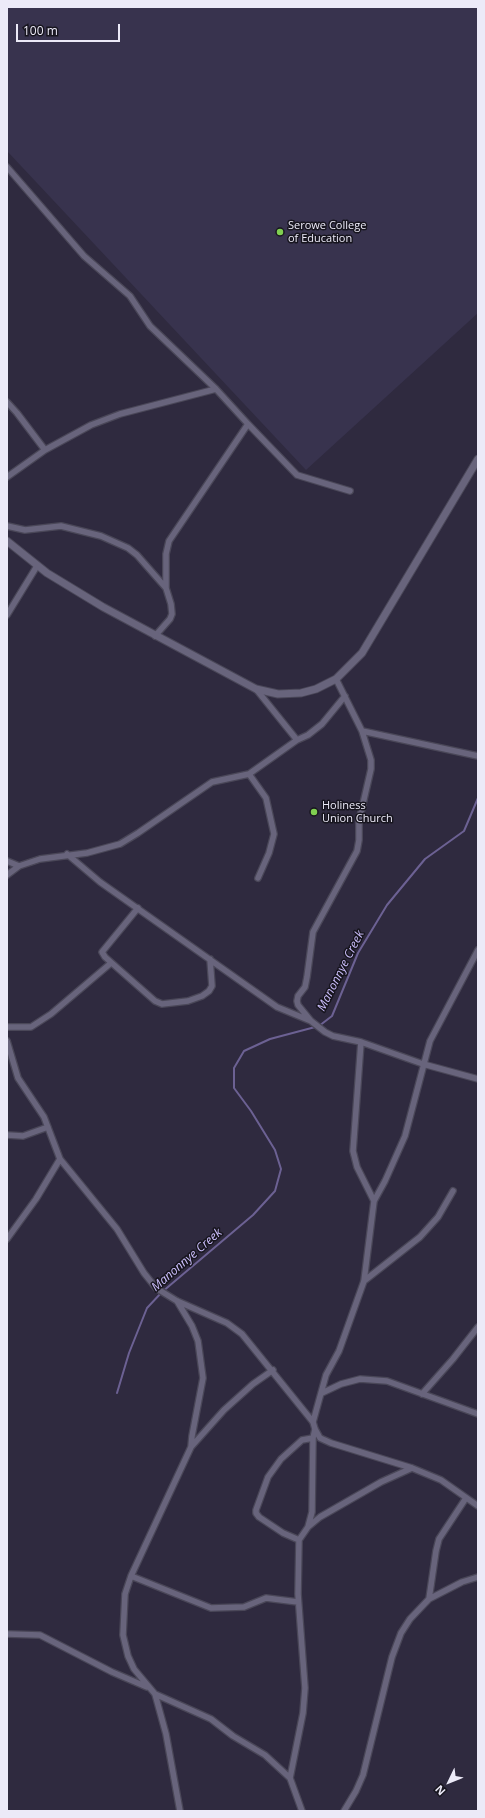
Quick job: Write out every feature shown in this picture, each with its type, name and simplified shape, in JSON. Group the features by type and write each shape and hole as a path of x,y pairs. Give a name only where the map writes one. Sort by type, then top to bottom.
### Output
{"street":[{"path":"7,167 84,256 130,296 150,326 216,389 297,474 350,492"},
{"path":"7,477 45,450 91,425 114,416 216,389"},
{"path":"7,402 17,412 45,450"},
{"path":"155,636 170,619 172,614 166,588 166,554 170,541 248,424"},
{"path":"7,541 37,566 103,608 256,689 278,694 301,693 316,689 336,679 354,663 366,647 478,459"},
{"path":"7,526 25,530 61,526 101,536 128,548 137,555 166,588"},
{"path":"7,615 37,566"},
{"path":"336,679 346,696 362,731 371,760 359,821 359,840 357,851 313,932 305,987 298,996 298,1005 311,1020 325,1032 333,1036 361,1042 423,1064 478,1080"},
{"path":"256,689 297,740"},
{"path":"7,875 19,866 67,854 87,853 120,844 138,834 212,782 249,774 322,724 346,696"},
{"path":"362,731 478,756"},
{"path":"249,774 266,798 274,834 269,853 258,878"},
{"path":"67,854 100,882 277,1007 311,1020"},
{"path":"7,861 19,866"},
{"path":"138,908 103,950 103,956 155,1001 162,1004 188,1001 202,996 209,991 212,986 210,959"},
{"path":"313,1422 326,1375 339,1351 364,1281 374,1201 385,1181 405,1136 430,1041 478,950"},
{"path":"7,1027 31,1028 52,1014 111,962"},
{"path":"7,1041 18,1078 44,1117 60,1159 117,1229 144,1273 156,1288 177,1301 227,1323 242,1334 273,1370 313,1422 320,1438 331,1443 412,1468 441,1480 478,1506"},
{"path":"361,1042 353,1151 357,1167 374,1201"},
{"path":"7,1135 23,1136 48,1127"},
{"path":"7,1237 36,1199 60,1159"},
{"path":"364,1281 420,1237 438,1217 453,1191"},
{"path":"177,1301 192,1326 198,1341 203,1370 203,1378 191,1447"},
{"path":"422,1394 453,1359 478,1327"},
{"path":"273,1370 253,1384 224,1410 191,1447 131,1576 125,1594 123,1635 128,1656 134,1669 156,1694 211,1719 233,1736 265,1755 290,1778 302,1811"},
{"path":"322,1392 341,1384 360,1379 388,1381 478,1414"},
{"path":"308,1527 312,1512 313,1438 315,1429"},
{"path":"299,1540 282,1533 259,1517 256,1514 256,1510 268,1477 281,1459 302,1440 313,1438"},
{"path":"290,1778 303,1713 305,1688 298,1602 299,1540 308,1527 320,1517 382,1482 412,1468"},
{"path":"429,1599 439,1539 466,1498"},
{"path":"131,1576 211,1608 244,1607 266,1598 298,1602"},
{"path":"344,1811 356,1792 368,1759 395,1647 410,1619 429,1599 456,1585 478,1577"},
{"path":"7,1634 40,1635 112,1672 150,1688"},
{"path":"156,1694 166,1734 180,1811"}],"shaded area":[{"name":"Serowe College of Education","path":"7,7 478,7 478,313 306,470 7,151"}],"waterway":[{"name":"Manonnye Creek","path":"117,1393 129,1353 147,1308 162,1292 253,1215 275,1191 281,1169 275,1150 251,1111 234,1088 234,1068 244,1051 270,1039 319,1026 332,1016 358,953 387,905 425,859 464,831 478,798"}],"place":[{"name":"Serowe College of Education","path":"280,232"},
{"name":"Holiness Union Church","path":"314,812"}]}
